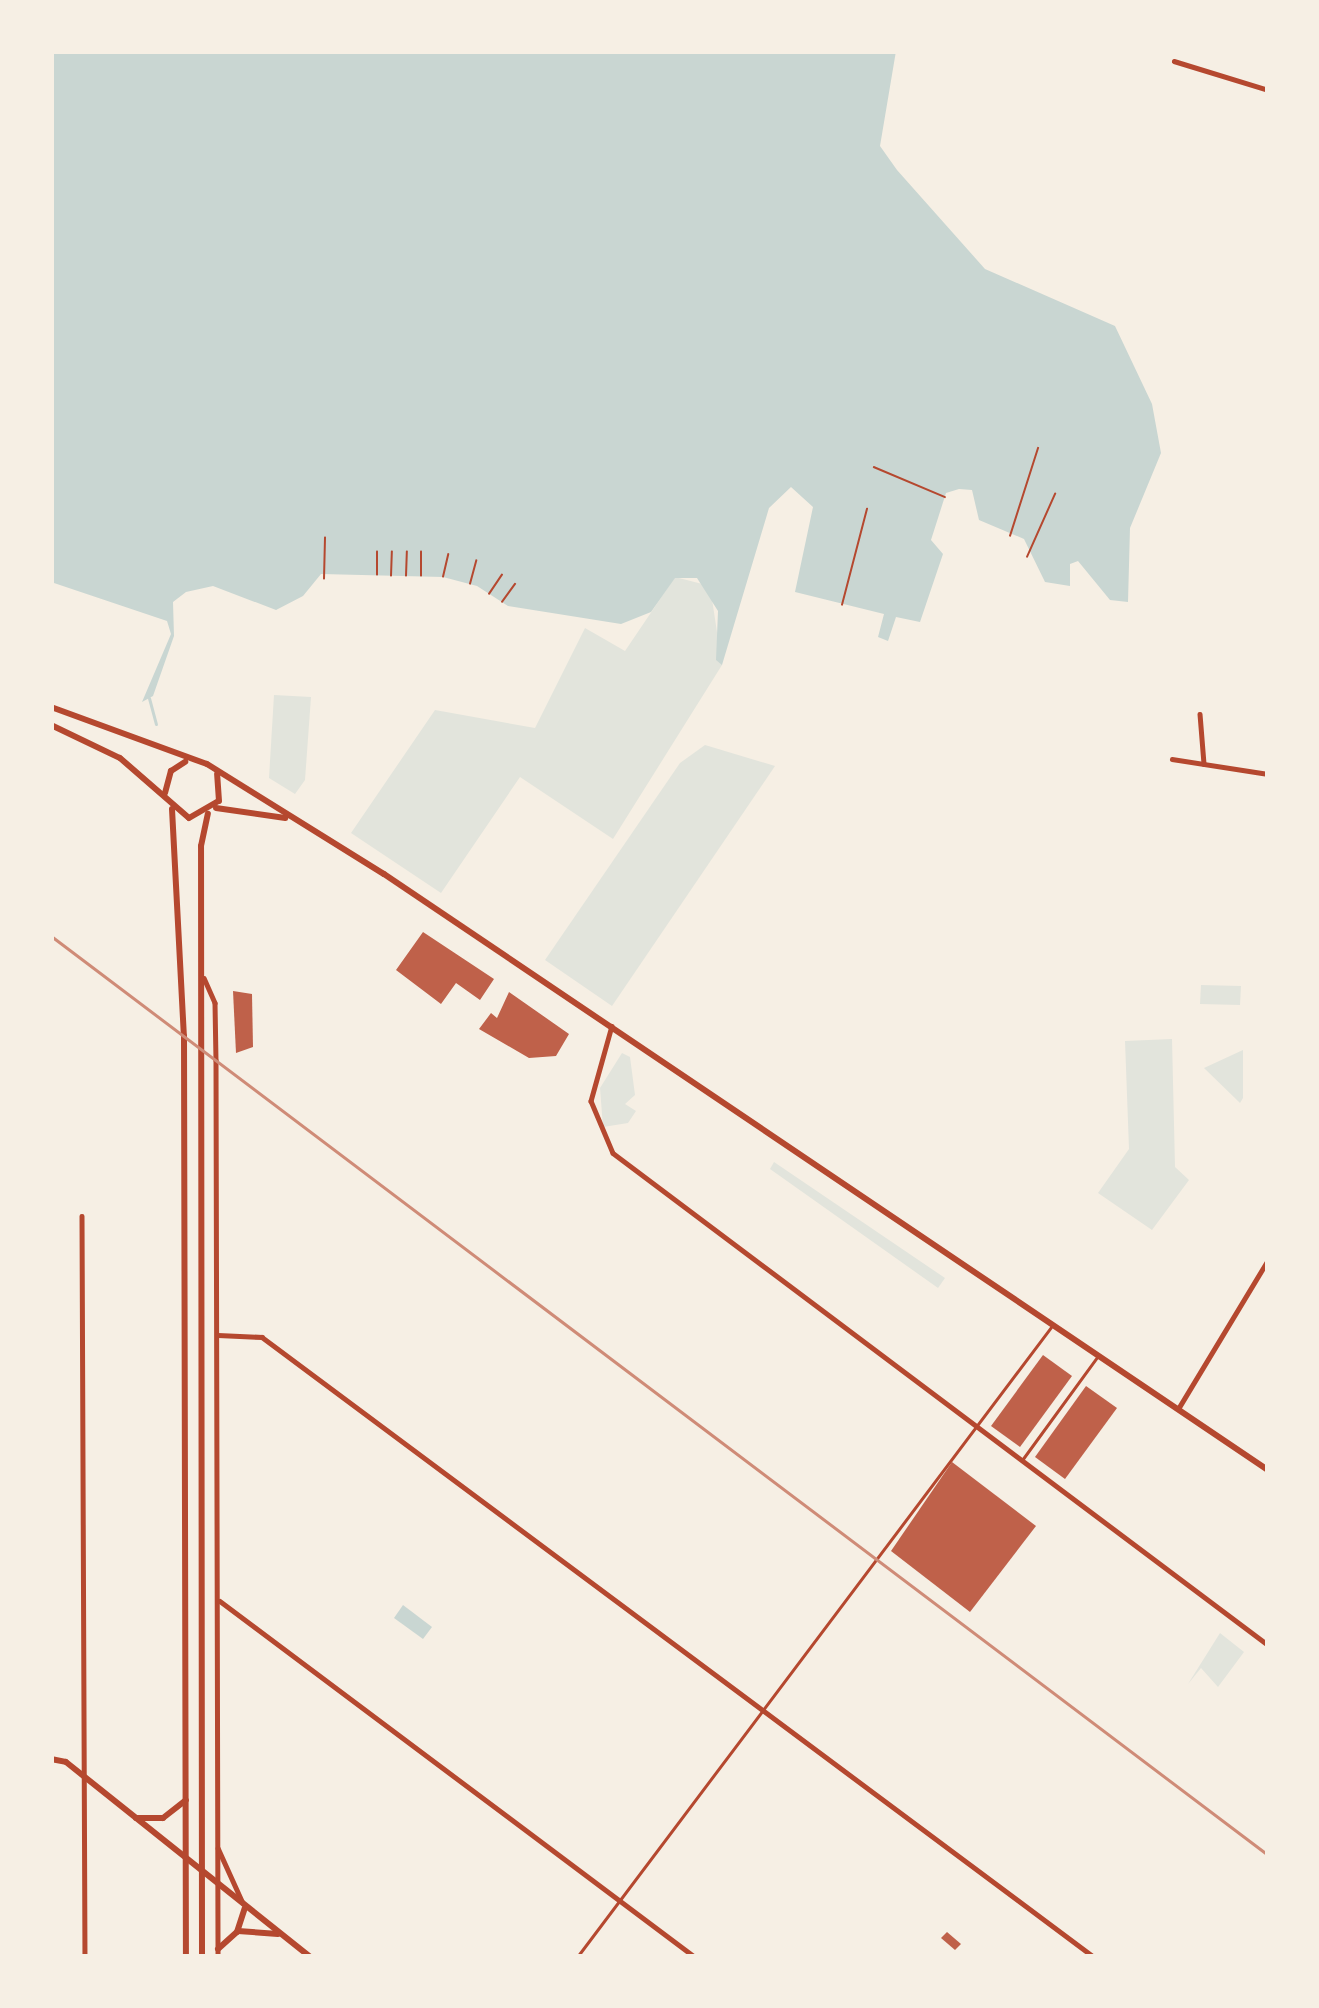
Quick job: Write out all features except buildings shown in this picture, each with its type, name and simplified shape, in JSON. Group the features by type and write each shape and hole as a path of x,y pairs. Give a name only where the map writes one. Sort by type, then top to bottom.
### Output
{"main road":[{"path":"51,707 215,771 295,820 612,1026 1268,1470"},
{"path":"51,725 120,758 165,797 172,809 184,1036 186,1957"},
{"path":"165,797 171,770 187,761"},
{"path":"202,1957 202,973 211,811 222,794 215,771"},
{"path":"172,809 189,818 211,811 295,820"},
{"path":"51,1759 82,1775 202,1876 310,1957"},
{"path":"136,1818 163,1818 186,1800"},
{"path":"218,1953 237,1931 245,1908"},
{"path":"237,1931 281,1935"}],"street":[{"path":"1174,61 1268,90"},
{"path":"1200,714 1204,764"},
{"path":"1172,759 1268,774"},
{"path":"202,973 215,1005 218,1953"},
{"path":"612,1026 591,1102 613,1153 1268,1645"},
{"path":"82,1216 85,1957"},
{"path":"1178,1409 1268,1260"},
{"path":"577,1957 1052,1326"},
{"path":"218,1335 262,1337 1094,1957"},
{"path":"1022,1460 1099,1356"},
{"path":"220,1601 695,1957"},
{"path":"217,1845 245,1908"}],"path":[{"path":"1010,536 1038,448"},
{"path":"874,467 945,497"},
{"path":"1028,557 1054,494"},
{"path":"842,604 867,509"},
{"path":"324,579 325,538"},
{"path":"377,552 377,575"},
{"path":"392,552 392,575"},
{"path":"406,576 407,552"},
{"path":"421,552 421,576"},
{"path":"443,578 448,555"},
{"path":"470,584 476,561"},
{"path":"489,594 502,575"},
{"path":"502,602 515,584"}],"shaded area":[{"path":"51,51 896,51 880,146 897,170 985,269 1115,326 1152,404 1161,453 1130,528 1128,602 1110,600 1078,561 1070,564 1070,586 1045,582 1024,539 979,520 972,490 959,489 946,493 931,540 943,554 920,622 896,617 888,641 878,637 884,614 795,592 813,507 791,487 769,508 722,665 716,660 718,611 697,578 675,578 651,612 621,624 508,606 477,586 443,577 321,574 303,596 276,610 213,586 186,592 173,602 174,636 153,696 142,702 171,634 167,621 51,582"},
{"path":"675,577 710,586 722,665 613,839 520,777 441,893 351,833 435,710 535,728 585,628 625,651"},
{"path":"274,695 311,697 305,780 295,794 269,778"},
{"path":"705,745 775,766 612,1006 545,960 680,763"},
{"path":"1201,985 1241,986 1240,1005 1200,1004"},
{"path":"1172,1039 1175,1167 1189,1180 1152,1230 1098,1193 1129,1149 1125,1041"},
{"path":"1243,1050 1243,1098 1240,1103 1204,1068"},
{"path":"622,1053 630,1057 635,1095 625,1104 636,1111 628,1123 603,1127 600,1088"},
{"path":"774,1162 945,1278 938,1288 770,1169"},
{"path":"403,1605 432,1627 423,1639 394,1618"},
{"path":"1220,1633 1244,1652 1218,1687 1201,1668 1188,1684"}],"waterway":[{"path":"149,698 156,724"}],"railway":[{"path":"51,936 1268,1855"}]}
